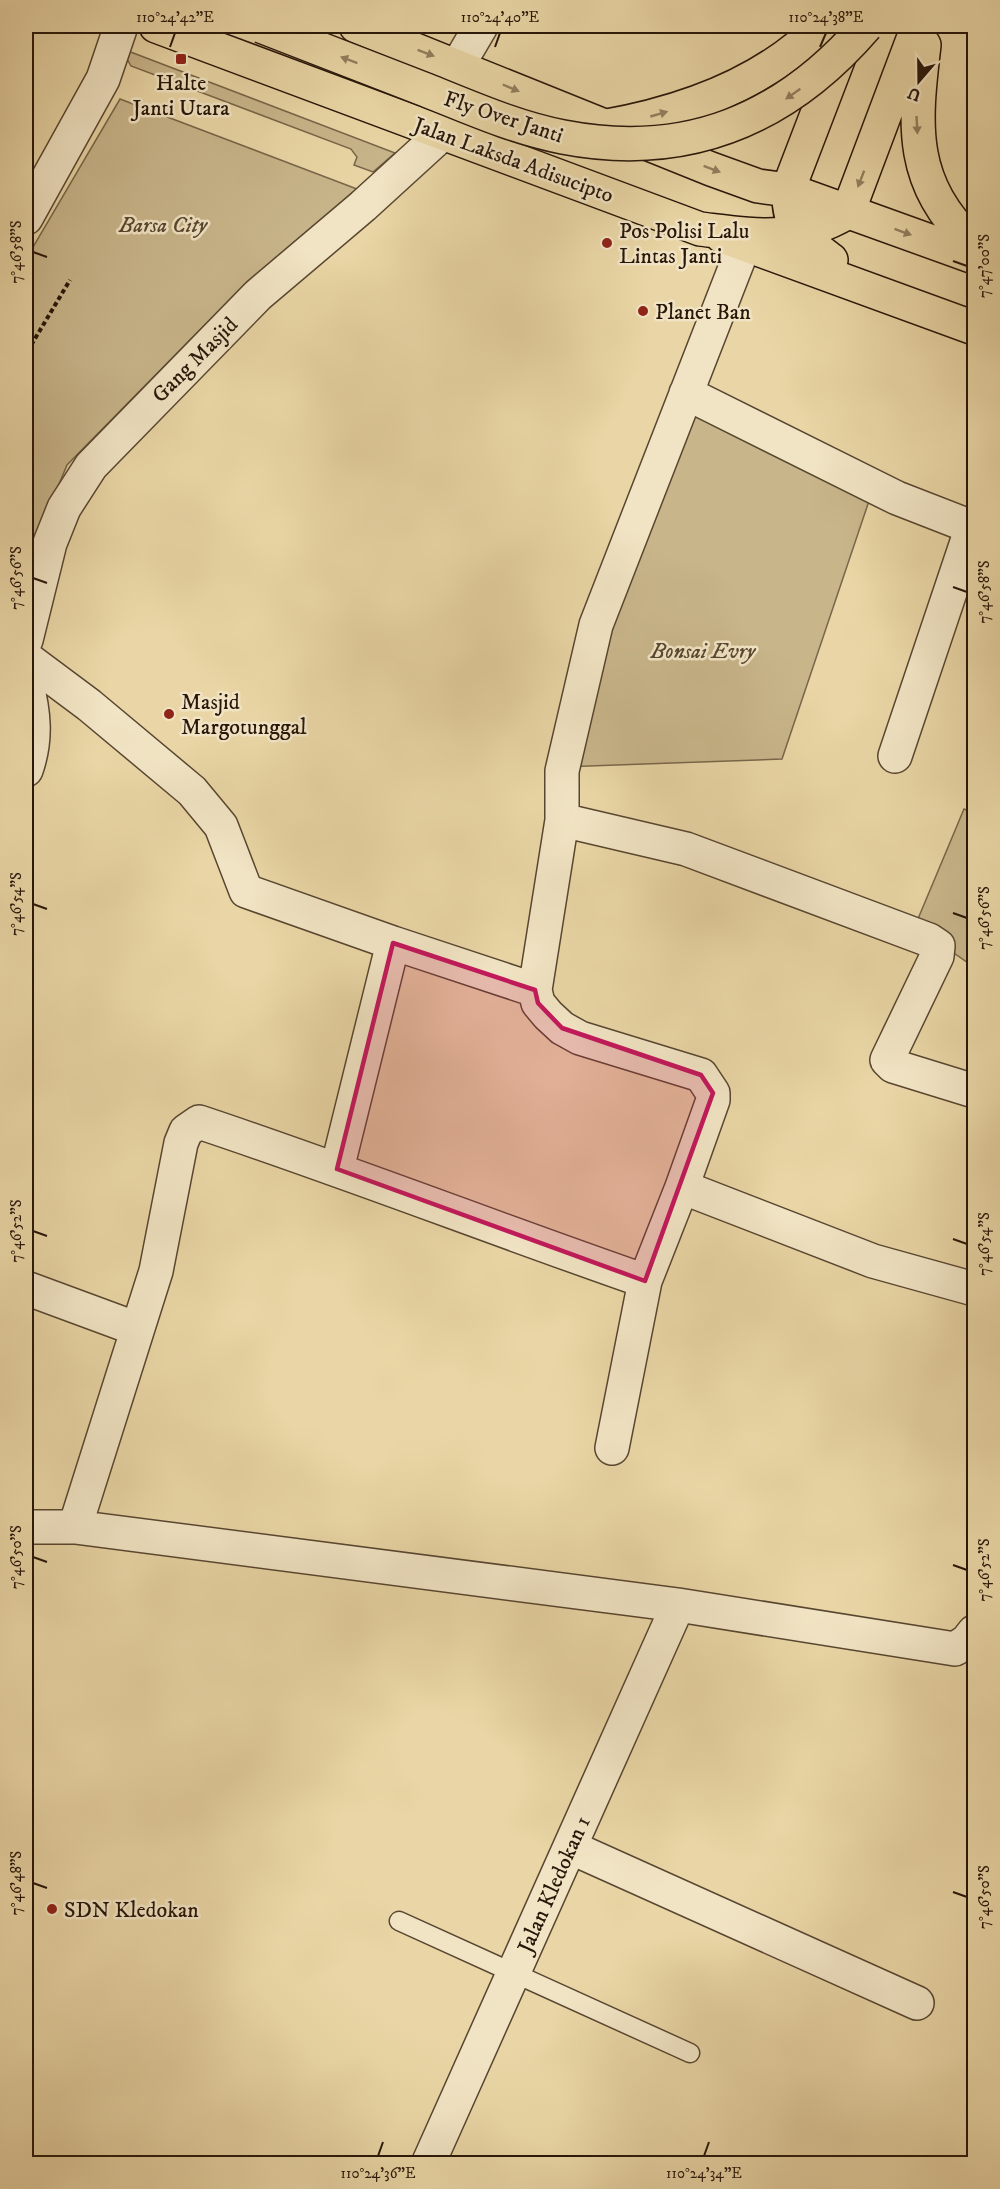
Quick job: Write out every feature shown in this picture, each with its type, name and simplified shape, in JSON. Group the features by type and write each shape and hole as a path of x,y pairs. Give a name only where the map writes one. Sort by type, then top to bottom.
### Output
{"main road":[{"name":"Jalan Laksda Adisucipto","path":"156,26 700,229 751,238"},
{"name":"Fly Over Janti","path":"261,26 522,126 596,142 632,143 673,141 717,131 753,117 790,98 819,74 866,26"},
{"path":"203,43 354,86 379,91 394,86 399,72 392,58 331,26"},
{"path":"356,26 458,65 602,127 758,186 788,190 975,257"},
{"path":"602,127 670,111 731,88 783,59 821,26"},
{"path":"852,26 788,190 790,216 797,234 831,260 975,312"},
{"path":"751,238 797,234 823,227 848,212 918,26"},
{"path":"926,26 916,125 920,153 937,203 956,227 975,245"},
{"path":"751,238 975,328"}],"street":[{"path":"26,218 102,79 121,26"},
{"path":"458,65 482,26"},
{"name":"Gang Masjid","path":"26,640 30,601 50,543 64,508 92,466 258,295 363,206 444,133"},
{"path":"612,1449 645,1281 713,1100 707,1082 701,1075 580,1038 562,1028 538,1003 535,990 562,820 562,771 596,625 686,393 751,238"},
{"path":"686,393 897,498 973,527 895,756"},
{"path":"26,658 89,705 192,791 221,826 246,891 535,990"},
{"path":"26,681 34,720 34,741 26,770"},
{"path":"562,820 686,849 929,940 938,946 937,956 887,1060 893,1066 975,1091"},
{"path":"337,1169 393,943"},
{"path":"75,1527 156,1271 181,1143 193,1124 199,1122 337,1169 500,1231 645,1281"},
{"path":"682,1187 873,1260 975,1289"},
{"path":"26,1288 137,1329"},
{"path":"26,1527 75,1527 678,1605 955,1649 975,1632"},
{"name":"Jalan Kledokan 1","path":"428,2163 678,1605"},
{"path":"570,1847 917,2003"}],"lane":[{"path":"399,1921 690,2053"}],"path":[{"path":"26,344 30,346 69,280"}],"highlighted area":[{"path":"393,943 535,990 538,1003 562,1028 701,1075 713,1093 645,1281 337,1169"}],"green space":[{"path":"128,51 395,153 373,172 354,165 357,157 351,149 131,66 127,59"},
{"name":"Barsa City","path":"120,99 357,189 246,283 67,465 35,542 26,577 26,259"},
{"name":"Bonsai Evry","path":"687,396 871,495 782,759 562,767"},
{"path":"964,809 974,813 974,967 915,926"}],"place":[{"name":"Halte Janti Utara","path":"181,59"},
{"name":"Pos Polisi Lalu Lintas Janti","path":"607,243"},
{"name":"Planet Ban","path":"643,311"},
{"name":"Masjid Margotunggal","path":"169,714"},
{"name":"SDN Kledokan","path":"52,1909"}]}
